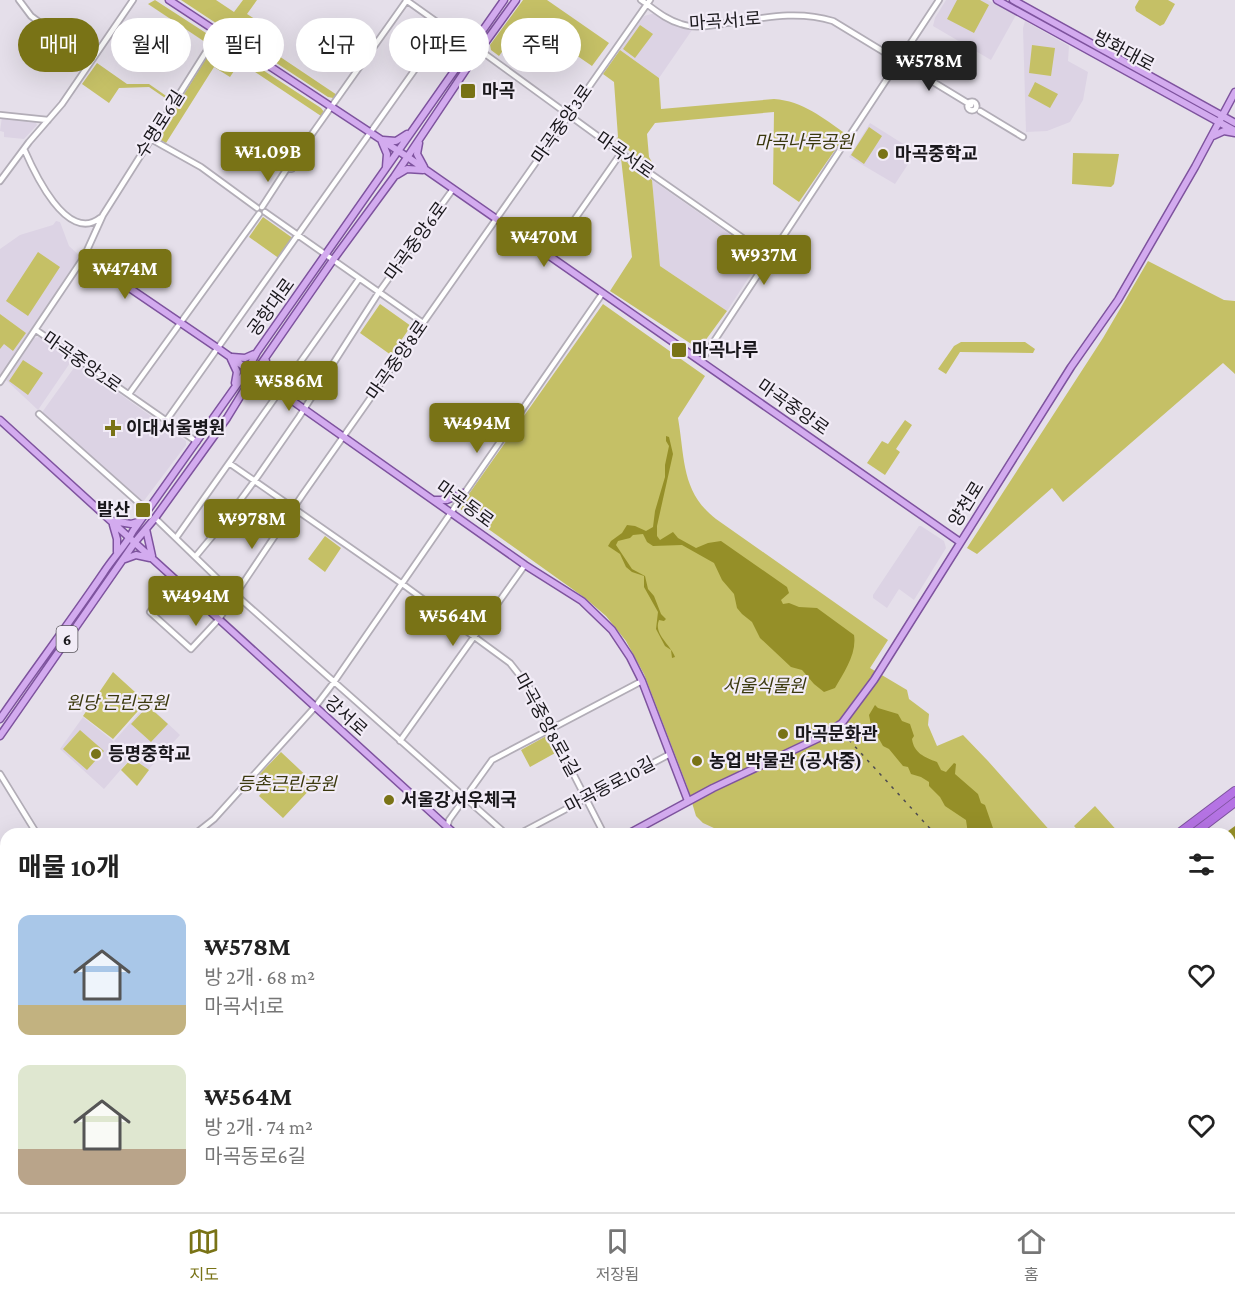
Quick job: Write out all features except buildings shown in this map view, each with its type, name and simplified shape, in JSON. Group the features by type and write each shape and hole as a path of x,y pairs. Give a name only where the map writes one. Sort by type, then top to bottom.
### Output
{"highway":[{"path":"1186,828 1235,791"},
{"path":"1201,828 1235,802"}],"main road":[{"name":"마곡중앙로","path":"169,0 203,23"},
{"name":"공항대로","path":"489,22 504,0"},
{"name":"공항대로","path":"489,39 516,0"},
{"name":"방화대로","path":"997,0 1220,118 1235,123"},
{"name":"방화대로","path":"1013,0 1220,118 1235,132"},
{"name":"마곡중앙로","path":"278,72 406,156 960,542"},
{"name":"공항대로","path":"0,736 122,561 139,522 454,72"},
{"name":"공항대로","path":"0,719 117,552 146,529 155,518 333,260 394,177 464,72"},
{"name":"양천로","path":"639,828 688,801 821,737 842,723 874,680 1071,367 1118,300 1235,92"},
{"path":"380,139 396,141 412,131"},
{"path":"1212,136 1224,131 1235,132"},
{"path":"380,139 387,154 386,168"},
{"path":"419,139 417,154 427,171"},
{"path":"394,177 407,169 427,171"},
{"name":"마곡동로","path":"84,257 248,369 525,565 582,600 612,630 630,657 642,681 688,801"},
{"path":"229,356 245,358 257,352"},
{"path":"229,356 237,372 235,386"},
{"path":"266,360 266,373 276,390"},
{"path":"242,394 256,386 266,386 276,390"},
{"name":"강서로","path":"0,420 447,828"},
{"path":"435,500 447,500 463,493"},
{"path":"117,552 117,538 112,521 131,524 139,522"},
{"path":"146,529 153,559"},
{"path":"122,561 136,555 153,559"}],"street":[{"path":"19,0 34,18"},
{"path":"99,49 133,0"},
{"path":"407,0 432,18"},
{"name":"마곡중앙2로","path":"129,394 407,0"},
{"name":"마곡서1로","path":"641,0 648,2 669,20 687,26 723,24 789,15 820,17 833,21 972,104"},
{"path":"701,361 939,0"},
{"name":"마곡중앙3로","path":"495,219 648,2"},
{"name":"수명로6길","path":"1,381 84,257 103,215 203,57"},
{"name":"마곡서로","path":"489,57 567,115 770,257"},
{"path":"0,181 62,104 84,72"},
{"path":"166,421 219,349 412,72"},
{"path":"980,111 1023,137"},
{"path":"0,115 48,120"},
{"path":"151,139 201,167 299,235"},
{"path":"24,149 62,213 81,224 90,224 103,215"},
{"path":"549,256 621,153"},
{"name":"마곡중앙6로","path":"196,556 254,482 305,409 379,292 453,189"},
{"name":"마곡중앙8로","path":"219,619 495,219"},
{"name":"마곡중앙6로","path":"299,235 423,323"},
{"path":"176,538 276,390 358,279"},
{"path":"202,828 315,707 334,682 602,294"},
{"name":"마곡중앙2로","path":"36,330 197,442"},
{"path":"39,414 147,511"},
{"path":"228,463 293,509"},
{"name":"마곡중앙8로1길","path":"293,509 498,652 520,673 551,728 600,828"},
{"path":"155,518 236,594 499,828"},
{"path":"400,741 525,565"},
{"path":"175,579 150,612 191,649 219,619"},
{"path":"447,828 449,820 492,760 642,681"},
{"name":"마곡동로10길","path":"530,828 669,754"},
{"path":"0,774 33,828"}],"shaded area":[{"path":"946,0 988,0 1016,15 991,60 933,26"},
{"path":"655,13 669,23 692,30 659,78 620,50 644,16"},
{"path":"1025,21 1069,46 1068,61 1088,72 1083,100 1070,122 1047,131 1026,132 1023,28"},
{"path":"2,117 35,121 37,125 24,139 4,137 4,132 0,131"},
{"name":"마곡중학교","path":"870,123 916,152 895,184 849,157"},
{"path":"652,180 762,257 727,311 660,266"},
{"path":"56,221 60,222 69,246 81,257 0,376 0,249 20,235 53,225"},
{"path":"39,337 72,360 38,410 6,380 34,338"},
{"name":"이대서울병원","path":"76,365 186,441 186,445 143,502 43,415 43,411"},
{"path":"666,436 669,437 673,454 657,526 657,536 660,540 673,532 678,538 696,548 721,541 787,587 789,593 781,600 783,604 817,608 854,635 852,656 835,688 824,692 802,670 791,667 760,638 752,622 737,608 734,594 722,580 714,563 682,545 653,546 647,542 643,534 633,535 618,541 616,545 632,569 645,576 648,589 666,619 659,620 658,625 658,630 671,650 665,646 656,629 658,612 644,587 644,576 626,567 620,554 608,546 627,525 646,531 653,527 665,477 669,446"},
{"path":"919,526 944,541 946,548 914,600 899,589 887,608 873,598 873,595"},
{"path":"147,704 180,735 148,770 114,741"},
{"path":"875,705 898,714 902,721 910,724 914,736 913,744 917,751 937,762 941,770 946,772 954,763 956,764 955,774 978,794 981,803 985,805 993,828 967,828 966,820 945,806 929,786 929,782 911,774 908,767 903,766 889,749 883,746 871,725 869,715"},
{"name":"등명중학교","path":"83,717 112,740 130,759 104,789 60,749"}],"green space":[{"path":"155,0 183,18 169,18 148,4"},
{"path":"181,0 216,0 234,12 243,0 257,0 247,14 253,18 208,18"},
{"path":"523,0 547,0 573,18 510,18"},
{"path":"957,0 980,0 989,5 974,33 947,19"},
{"path":"1139,0 1168,0 1175,4 1164,24 1160,26 1136,11 1135,7"},
{"path":"191,23 203,31 203,41 191,33"},
{"path":"581,24 609,43 592,66 581,58"},
{"path":"640,25 653,34 635,58 623,49"},
{"path":"501,30 499,56 491,50 490,45"},
{"path":"1032,45 1055,48 1051,76 1029,73"},
{"name":"마곡나루공원","path":"620,50 659,78 661,109 784,100 821,116 846,134 799,202 773,184 774,112 655,123 647,134 649,157 656,169 615,141 618,137 614,82 603,74"},
{"path":"284,59 296,68 296,72 303,72 337,95 333,98 284,68"},
{"path":"203,63 203,72 211,72 166,143 157,138"},
{"path":"99,64 127,84 149,84 172,100 171,102 149,87 119,88 109,103 82,84 91,72 99,72"},
{"path":"222,72 233,72 230,77"},
{"path":"255,72 266,72 321,108 324,112 321,116"},
{"path":"1035,82 1058,94 1050,108 1028,96"},
{"path":"869,127 882,136 864,164 851,155"},
{"path":"1073,153 1119,154 1114,184 1111,187 1072,184"},
{"path":"621,158 652,180 660,266 727,311 699,349 610,291 632,257"},
{"path":"263,217 294,239 280,259 249,237"},
{"path":"38,252 60,267 28,316 6,301"},
{"path":"1148,261 1224,300 1235,301 1235,374 1223,363 1063,502 1052,488 977,554 967,548 1103,338"},
{"path":"380,304 411,326 391,355 360,333"},
{"name":"서울식물원","path":"603,304 705,376 678,418 686,473 690,486 705,509 888,640 870,668 907,690 909,699 929,714 928,725 937,746 963,735 1048,828 714,828 703,823 696,816 687,786 644,674 626,641 606,616 585,598 459,508"},
{"path":"0,314 26,333 13,351 4,344 0,349"},
{"path":"961,342 1025,342 1035,349 1033,353 960,352 946,374 938,369 954,346"},
{"path":"23,360 43,373 28,395 9,381"},
{"path":"905,420 912,425 896,449 900,452 885,475 867,463 882,441 888,444"},
{"path":"325,536 341,548 325,572 308,559"},
{"name":"원당 근린공원","path":"113,672 146,702 113,739 83,716"},
{"path":"148,706 168,724 151,742 131,724"},
{"path":"80,730 104,751 87,770 63,749"},
{"path":"548,735 557,752 530,767 521,750"},
{"name":"등촌근린공원","path":"281,752 315,784 283,818 259,796 267,786 257,777"},
{"path":"132,758 149,770 137,786 121,770"},
{"path":"1095,806 1115,828 1076,828 1074,826"}],"railway":[{"path":"849,740 930,828"}],"place":[{"name":"마곡","path":"468,91"},
{"name":"마곡중학교","path":"883,154"},
{"name":"마곡나루","path":"679,350"},
{"name":"이대서울병원","path":"113,428"},
{"name":"발산","path":"143,510"},
{"name":"마곡문화관","path":"783,734"},
{"name":"등명중학교","path":"96,754"},
{"name":"농업 박물관 (공사중)","path":"697,761"},
{"name":"서울강서우체국","path":"389,800"}]}
